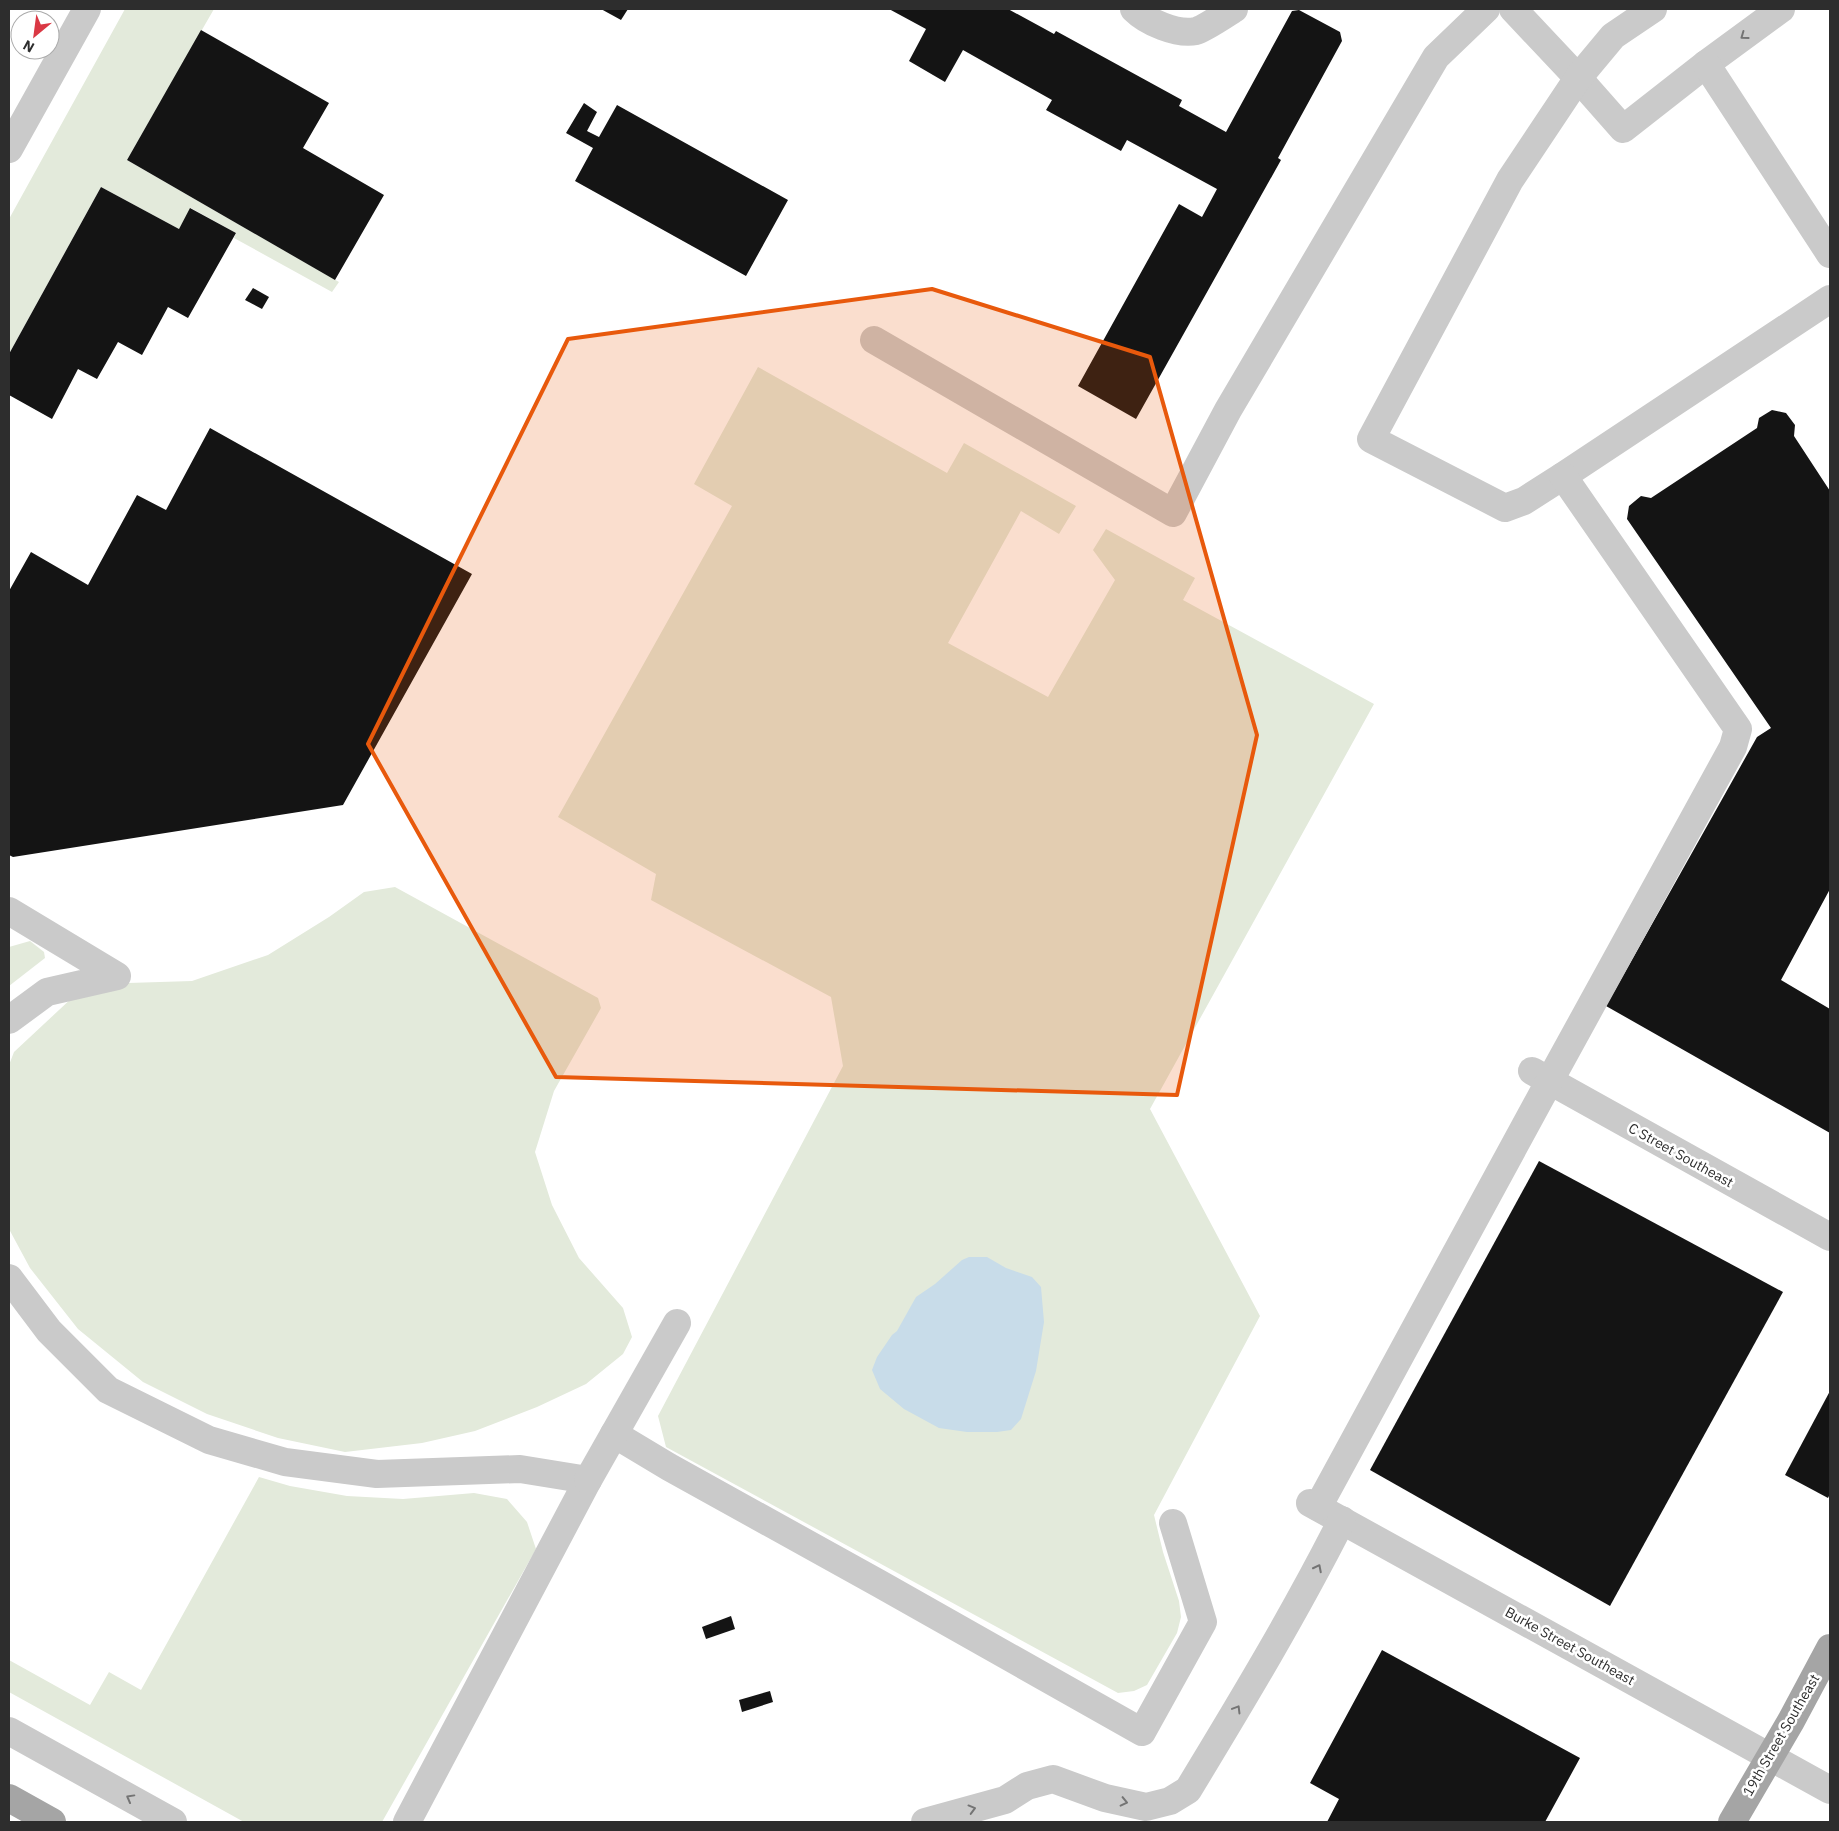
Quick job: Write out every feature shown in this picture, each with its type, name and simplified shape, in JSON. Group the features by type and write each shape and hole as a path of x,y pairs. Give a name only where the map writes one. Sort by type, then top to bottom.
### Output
{"main road":[{"name":"19th Street Southeast","path":"1732,1822 1830,1648"},
{"path":"9,1798 52,1822"}],"street":[{"path":"9,149 87,9"},
{"path":"1134,9 1142,17 1170,30 1196,31 1234,9"},
{"path":"874,340 1173,513 1228,410 1436,57 1486,9"},
{"path":"1513,9 1623,128 1781,9"},
{"path":"1653,9 1613,36 1578,78 1510,180 1371,439 1505,508 1524,501 1563,476 1830,299"},
{"path":"1706,64 1830,254"},
{"path":"1540,1077 1734,747 1738,729 1563,476"},
{"path":"9,911 117,976 47,992 9,1020"},
{"name":"C Street Southeast","path":"1540,1077 1830,1237"},
{"name":"Burke Street Southeast","path":"1540,1077 1314,1505 1830,1790"},
{"path":"9,1278 50,1331 108,1390 209,1440 284,1462 377,1474 520,1470 588,1480"},
{"path":"407,1822 588,1480 677,1323"},
{"path":"614,1434 669,1467 1142,1732 1203,1622 1174,1523"},
{"path":"925,1822 1005,1800 1027,1786 1053,1779 1105,1798 1146,1807 1170,1801 1188,1790 1256,1678 1315,1574 1342,1520"},
{"path":"9,1731 173,1822"}],"highlighted area":[{"path":"932,289 1150,357 1257,735 1177,1095 556,1077 368,744 568,339"}],"green space":[{"path":"125,9 214,9 127,160 339,282 332,292 234,238 236,233 191,208 179,229 101,187 9,354 9,219"},
{"path":"758,367 947,473 964,443 1076,506 1059,534 1021,511 948,643 1048,697 1115,580 1093,550 1106,529 1195,578 1183,600 1374,704 1150,1109 1260,1316 1154,1515 1163,1552 1179,1601 1181,1617 1177,1633 1147,1685 1134,1691 1118,1693 666,1447 658,1416 843,1066 831,997 651,900 656,874 558,817 732,506 694,484"},
{"path":"395,887 598,998 601,1008 554,1091 535,1152 552,1205 579,1258 623,1308 632,1337 623,1354 586,1384 537,1407 475,1431 422,1443 345,1452 278,1438 207,1414 143,1382 78,1329 30,1268 9,1229 9,1065 14,1052 74,996 128,983 192,981 268,955 329,917 364,892"},
{"path":"30,941 44,952 45,958 9,986 9,947"},
{"path":"259,1477 290,1486 347,1496 403,1499 474,1493 507,1499 527,1522 536,1549 382,1822 244,1822 9,1692 9,1660 90,1705 109,1672 141,1690"}],"water":[{"path":"969,1257 987,1257 1006,1268 1032,1277 1041,1287 1044,1322 1036,1371 1021,1419 1011,1430 967,1432 939,1428 904,1409 880,1389 872,1370 877,1357 892,1335 897,1331 916,1297 935,1284 962,1260"}],"building":[{"path":"601,9 628,9 621,20"},
{"path":"889,9 1008,9 1054,34 1056,31 1182,100 1179,106 1226,132 1292,11 1299,10 1340,32 1342,41 1278,158 1281,160 1136,419 1078,386 1179,204 1202,217 1217,189 1127,140 1121,151 1046,110 1052,100 963,50 945,82 909,61 926,29"},
{"path":"201,30 329,103 303,148 384,195 335,280 127,160"},
{"path":"584,103 597,112 587,131 599,137 617,105 788,200 746,276 575,181 593,148 566,133"},
{"path":"101,187 179,229 190,208 236,233 188,318 168,307 142,355 118,342 97,379 78,369 52,419 9,395 9,354"},
{"path":"253,288 269,297 262,309 245,300"},
{"path":"1772,410 1786,413 1795,425 1794,436 1830,491 1830,889 1781,980 1830,1009 1830,1133 1606,1006 1757,737 1771,728 1627,519 1629,506 1641,496 1651,498 1757,428 1759,418"},
{"path":"210,428 472,574 343,805 13,857 9,855 9,591 31,552 88,585 137,495 166,510"},
{"path":"1539,1161 1783,1292 1610,1606 1370,1470"},
{"path":"1830,1391 1830,1494 1828,1498 1785,1475"},
{"path":"731,1616 735,1629 706,1639 702,1627"},
{"path":"1382,1650 1580,1758 1545,1822 1327,1822 1339,1799 1310,1783"},
{"path":"770,1691 773,1702 742,1712 739,1700"}]}
